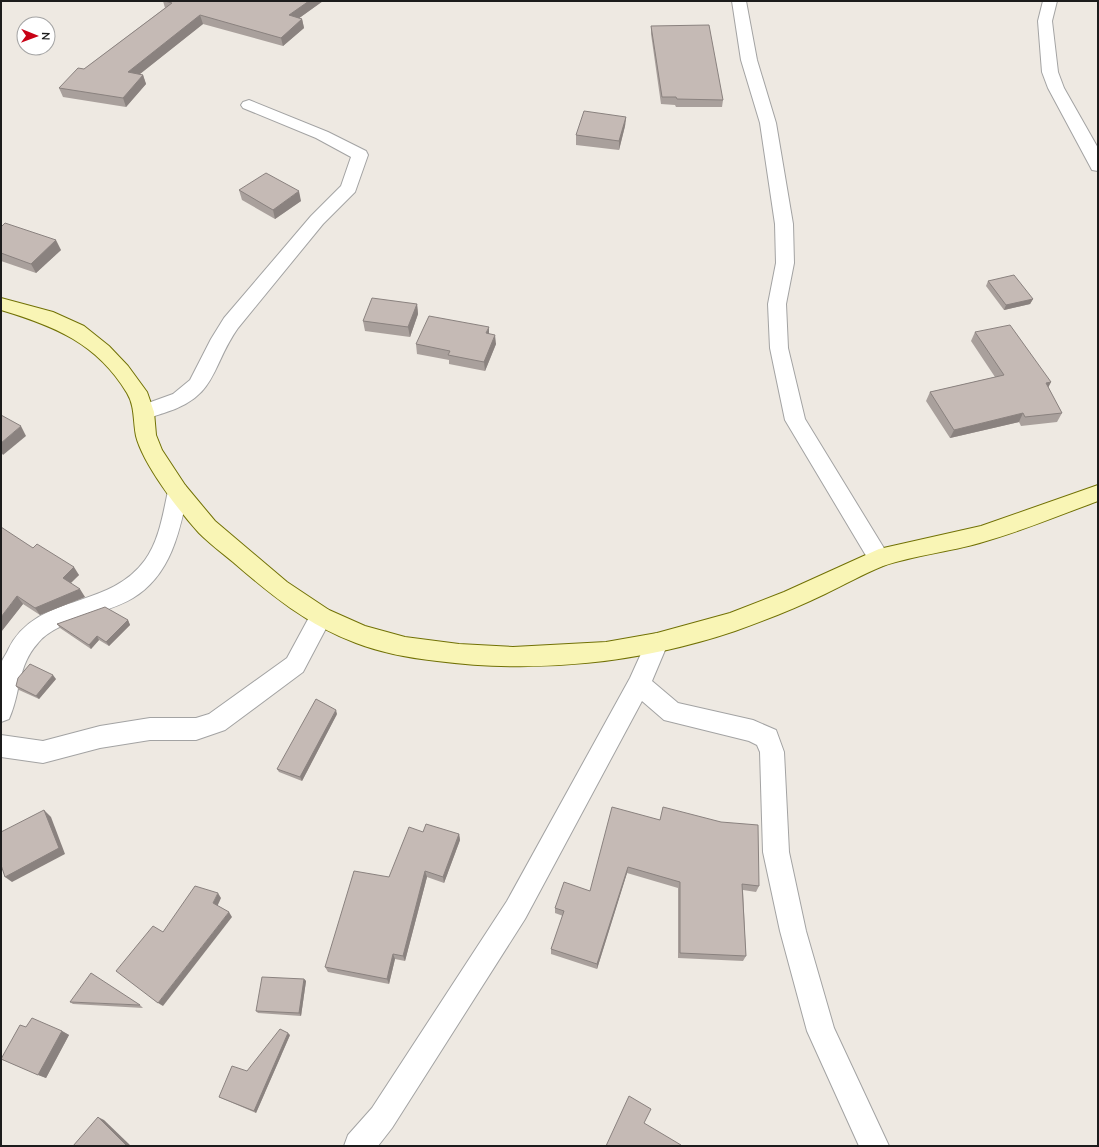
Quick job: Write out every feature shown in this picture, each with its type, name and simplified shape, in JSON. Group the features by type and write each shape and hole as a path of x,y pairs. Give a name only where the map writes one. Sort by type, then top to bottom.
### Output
{"street":[{"path":"739,1 749,60 768,123 784,224 786,263 777,304 780,348 795,420 879,558"},
{"path":"1050,1 1045,21 1050,72 1056,88 1085,138 1098,166"},
{"path":"144,412 185,396 196,387 204,375 219,340 231,323 312,225 350,188 360,155 322,135 249,105"},
{"path":"1,304 46,317 77,331 102,351 121,371 137,392 144,412 146,435 153,454 178,491 207,527 279,589 321,617 361,635 405,646 459,654 513,657 555,656 606,652 657,643 732,622 792,599 879,558 982,534 1098,493"},
{"path":"1,711 4,689 15,658 30,635 53,620 112,598 137,583 157,559 169,534 178,491"},
{"path":"1,746 43,752 100,737 150,729 196,729 217,722 295,664 321,617"},
{"path":"359,1146 382,1118 516,910 639,684 657,643"},
{"path":"639,684 672,712 753,731 767,738 772,752 776,852 793,930 821,1031 874,1146"}],"building":[{"path":"165,1 309,1 289,15 302,19 281,38 200,15 128,72 143,75 123,98 59,88 78,68 84,69 172,3"},
{"path":"709,25 723,100 677,99 676,97 662,97 651,26"},
{"path":"584,111 626,117 619,141 576,135"},
{"path":"266,173 299,191 273,210 239,190"},
{"path":"5,223 56,240 31,264 1,253 1,227"},
{"path":"1014,275 1033,299 1006,305 988,281"},
{"path":"372,298 417,304 408,327 363,321"},
{"path":"429,316 489,327 486,333 495,335 484,362 448,355 450,351 416,344"},
{"path":"1010,325 1051,382 1046,383 1062,413 1025,417 1023,413 954,430 930,392 1004,375 975,332"},
{"path":"1,415 21,426 1,443"},
{"path":"1,527 33,548 37,544 74,567 63,578 80,589 35,608 17,596 1,617"},
{"path":"105,607 128,620 106,642 97,636 89,645 57,624"},
{"path":"30,664 53,675 36,696 16,686 18,678"},
{"path":"316,699 336,710 300,777 277,769"},
{"path":"612,807 660,820 663,807 721,822 758,825 759,886 742,884 746,956 680,953 680,882 628,867 597,964 551,949 564,911 555,908 564,882 590,891"},
{"path":"44,810 59,848 5,877 1,865 1,832"},
{"path":"426,824 459,834 443,877 425,871 403,956 393,954 387,979 325,967 354,871 389,877 409,827 423,832"},
{"path":"195,886 218,893 213,903 229,912 158,1003 116,971 153,926 163,932"},
{"path":"91,973 140,1005 70,1002"},
{"path":"262,977 304,979 299,1013 256,1011"},
{"path":"32,1018 62,1031 38,1075 1,1059 20,1025 26,1027"},
{"path":"280,1029 288,1033 254,1111 219,1097 232,1066 247,1071"},
{"path":"629,1096 651,1109 644,1123 681,1146 606,1146"},
{"path":"98,1117 127,1146 73,1146"}]}
